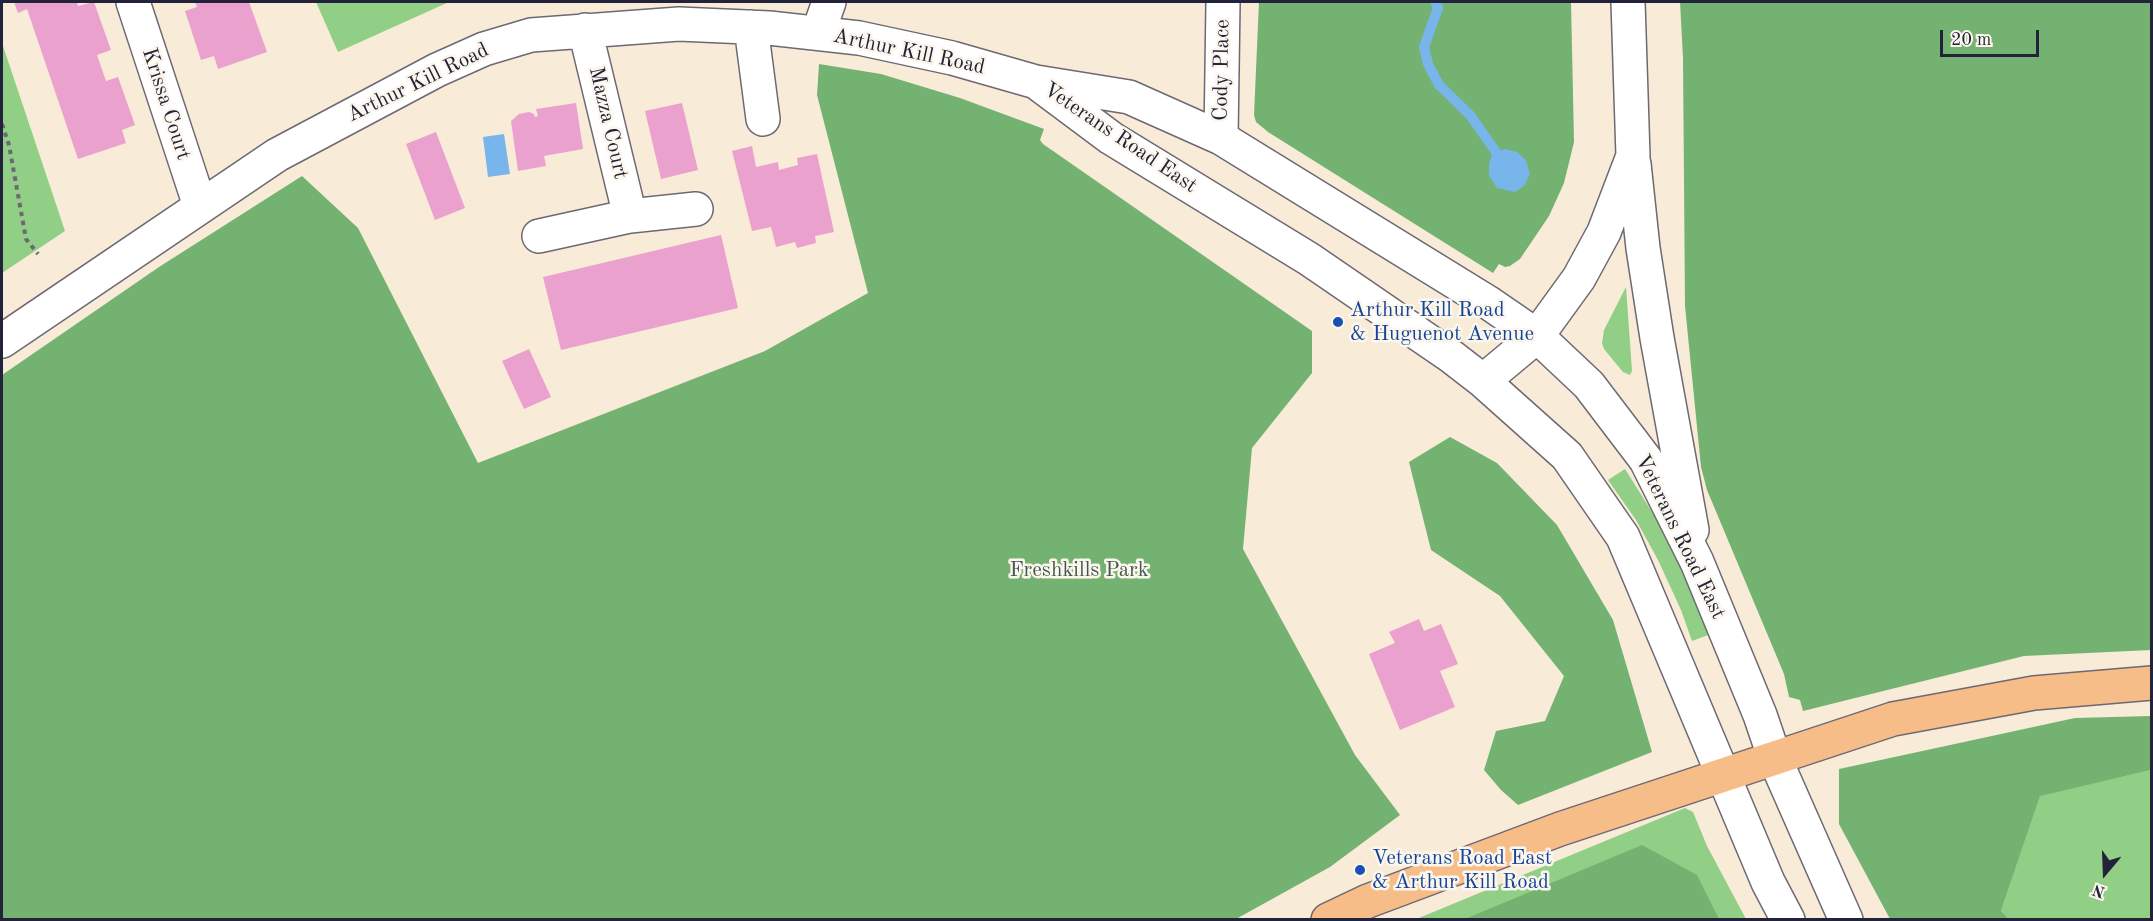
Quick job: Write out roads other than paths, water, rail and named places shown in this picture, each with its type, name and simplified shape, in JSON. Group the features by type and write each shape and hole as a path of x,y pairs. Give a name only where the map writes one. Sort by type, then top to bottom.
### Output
{"highway":[{"path":"1328,920 1368,901 1560,829 1893,718 2034,693 2151,683"}],"street":[{"name":"Krissa Court","path":"133,2 200,206"},
{"path":"818,33 829,2"},
{"name":"Cody Place","path":"1221,138 1223,2"},
{"path":"1628,2 1633,156 1643,248 1697,562"},
{"name":"Arthur Kill Road","path":"2,341 277,155 437,70 484,49 531,35 679,24 706,14 751,27 859,38 952,58 1036,82"},
{"path":"751,27 763,119"},
{"name":"Mazza Court","path":"585,30 630,216"},
{"name":"Veterans Road East","path":"1036,82 1129,97 1221,138 1489,303 1537,336 1589,385 1646,460 1697,562 1760,715 1775,759"},
{"name":"Veterans Road East","path":"1036,82 1111,138 1309,259 1443,350 1483,381 1567,456 1623,537 1654,616 1724,776"},
{"path":"1483,381 1537,336 1579,279 1604,232 1633,156"},
{"path":"539,236 630,216 696,208"},
{"path":"1775,759 1846,920"},
{"path":"1724,776 1768,882 1788,920"}],"water":[{"path":"504,134 510,174 488,177 483,137"},
{"path":"1505,149 1517,152 1526,160 1530,174 1524,186 1515,192 1497,188 1489,176 1492,154"}],"waterway":[{"path":"1435,2 1438,8 1424,47 1428,64 1439,85 1470,115 1496,152"}],"place":[{"name":"Arthur Kill Road & Huguenot Avenue","path":"1338,322"},
{"name":"Veterans Road East & Arthur Kill Road","path":"1360,870"}],"park label":[{"name":"Freshkills Park","path":"1079,570"}]}
